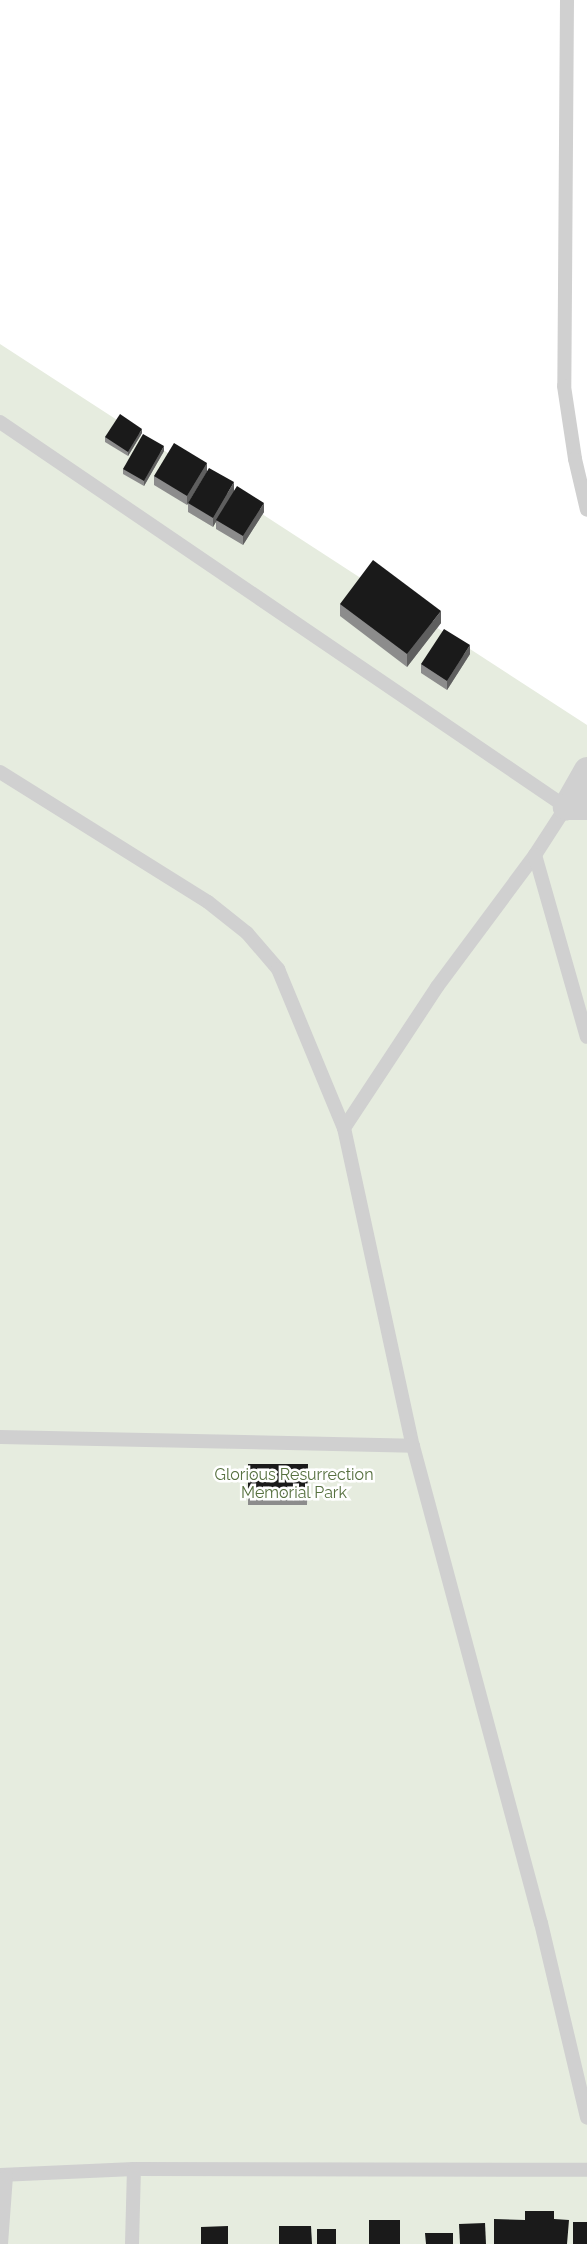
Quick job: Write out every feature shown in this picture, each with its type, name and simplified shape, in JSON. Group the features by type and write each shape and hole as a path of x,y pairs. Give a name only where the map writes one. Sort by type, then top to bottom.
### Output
{"street":[{"path":"576,807 587,770"}],"lane":[{"path":"567,0 564,386 575,459 587,510"},
{"path":"0,422 576,807 535,855 437,987 344,1128"},
{"path":"0,772 208,902 247,933 278,969 344,1128 413,1446 542,1923 587,2118"},
{"path":"535,855 587,1038"},
{"path":"0,1437 413,1446"},
{"path":"132,2244 134,2169"},
{"path":"1,2244 3,2176 134,2169 587,2170"}],"green space":[{"name":"Glorious Resurrection Memorial Park","path":"0,344 587,725 587,2244 0,2244"}],"building":[{"path":"120,414 142,429 128,452 105,437"},
{"path":"143,434 164,446 144,481 123,469"},
{"path":"174,443 207,463 187,496 154,476"},
{"path":"209,468 234,482 213,518 188,503"},
{"path":"237,486 264,503 243,536 216,520"},
{"path":"373,560 441,611 407,654 340,604"},
{"path":"444,629 470,645 447,681 421,664"},
{"path":"248,1464 308,1464 307,1496 248,1496"},
{"path":"525,2211 554,2211 554,2219 569,2220 567,2244 494,2244 494,2219 525,2220"},
{"path":"369,2220 400,2220 400,2244 369,2244"},
{"path":"573,2222 587,2222 587,2244 573,2244"},
{"path":"485,2223 486,2244 460,2244 459,2224"},
{"path":"228,2226 228,2244 201,2244 201,2227"},
{"path":"279,2226 311,2226 312,2244 279,2244"},
{"path":"317,2229 336,2229 336,2244 317,2244"},
{"path":"425,2233 453,2233 453,2244 426,2244"}]}
